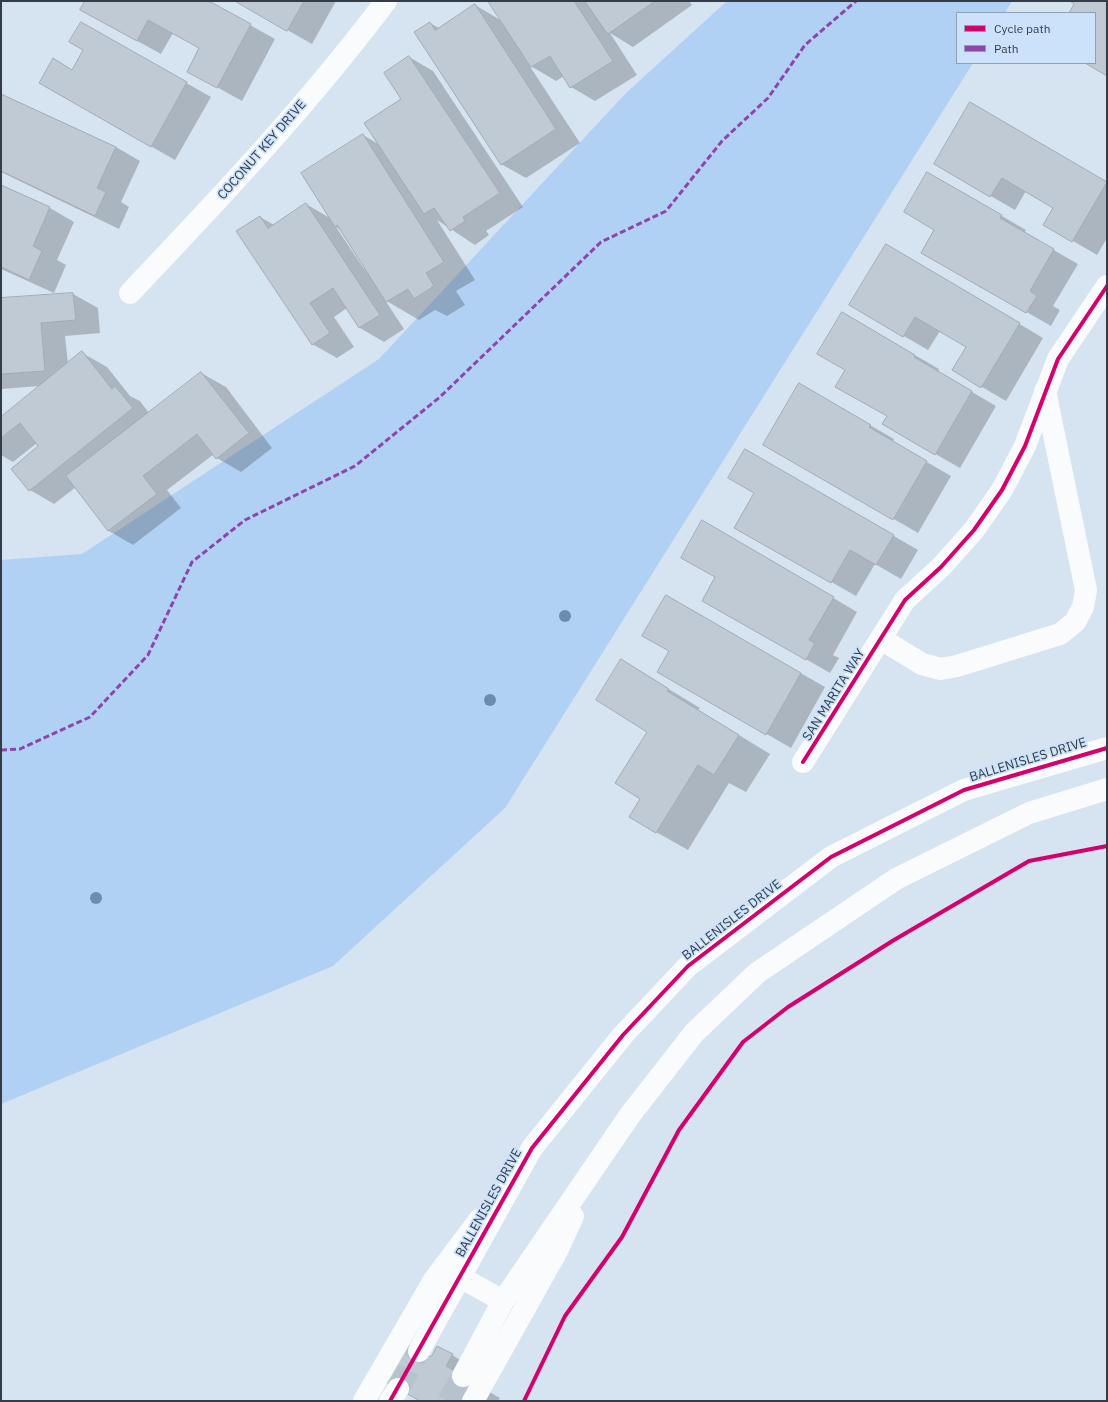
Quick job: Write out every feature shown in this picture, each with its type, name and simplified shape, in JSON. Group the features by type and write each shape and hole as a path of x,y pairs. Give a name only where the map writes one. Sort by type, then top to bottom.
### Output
{"street":[{"name":"COCONUT KEY DRIVE","path":"130,293 214,206 293,115 386,1"},
{"name":"SAN MARITA WAY","path":"803,762 905,600 941,567 974,530 1002,490 1025,446 1058,359 1107,286"},
{"path":"881,638 922,664 941,669 957,666 1060,634 1075,622 1083,607 1086,590 1045,390"},
{"name":"BALLENISLES DRIVE","path":"419,1351 532,1148 623,1034 688,966 831,857 964,790 1107,748"},
{"path":"463,1376 503,1301 630,1115 694,1033 757,973 896,879 1029,813 1107,789"},
{"path":"364,1401 434,1280 532,1148"},
{"path":"474,1401 557,1251 594,1167"},
{"path":"460,1276 503,1301"}],"shaded area":[{"path":"727,1 1012,1 1006,12 956,12 956,64 972,64 505,808 333,966 1,1104 1,560 82,554 379,359 625,94"}],"building":[{"path":"85,1 209,1 251,24 217,88 187,72 199,48 148,20 137,41 80,10"},
{"path":"235,1 304,1 287,31"},
{"path":"488,1 574,1 613,61 570,88 550,56 531,67"},
{"path":"585,1 655,1 608,34"},
{"path":"1070,1 1107,1 1107,76 1087,64 1096,64 1096,12 1070,12 1074,4"},
{"path":"475,4 556,129 501,165 414,32 430,22 435,30"},
{"path":"81,22 187,82 151,147 39,83 53,58 72,70 83,50 69,42"},
{"path":"409,56 500,193 463,217 465,221 450,231 434,208 424,214 364,123 401,99 384,73"},
{"path":"1,94 116,147 97,188 106,192 95,216 1,171"},
{"path":"970,102 1107,182 1072,242 1043,225 1053,208 1002,178 990,197 934,164"},
{"path":"363,134 444,262 426,273 434,286 414,299 408,289 386,302 337,225 335,227 301,173"},
{"path":"927,172 1002,215 1000,218 1054,249 1030,291 1037,296 1026,313 921,253 934,230 904,212"},
{"path":"1,185 50,207 33,246 42,251 29,280 1,267"},
{"path":"306,203 380,315 359,328 333,288 310,303 330,333 312,345 236,231 260,216 268,228"},
{"path":"886,244 1020,323 981,388 952,370 966,347 915,317 903,337 849,305"},
{"path":"73,293 76,320 41,323 45,371 1,374 1,298"},
{"path":"842,312 972,391 935,455 882,424 887,416 835,387 845,370 817,354"},
{"path":"82,351 112,389 115,386 133,408 29,491 11,469 38,446 20,423 1,438 1,417"},
{"path":"201,372 249,433 216,459 197,434 143,476 157,494 108,531 66,476"},
{"path":"799,383 871,425 869,427 927,461 893,520 763,445"},
{"path":"745,449 894,535 876,565 850,550 831,583 734,528 754,493 728,478"},
{"path":"702,520 834,597 809,640 815,643 806,660 702,601 715,577 681,558"},
{"path":"666,595 801,673 766,735 657,672 669,651 642,636"},
{"path":"621,659 669,689 667,691 739,735 714,775 698,765 656,833 629,817 640,799 615,783 647,732 596,700"},
{"path":"403,1342 431,1357 437,1346 453,1354 446,1366 476,1383 466,1401 420,1401 382,1380"}],"tunnel":[{"path":"398,1389 419,1351"},
{"path":"448,1401 463,1376"}],"marked path":[{"path":"1,750 20,749 90,717 148,655 192,562 245,520 355,466 440,397 601,242 666,211 722,141 768,98 805,45 856,1"}],"cycle path":[{"path":"803,762 905,600 941,567 974,530 1002,490 1025,446 1058,359 1107,286"},
{"path":"390,1401 532,1148 623,1035 688,966 831,857 964,790 1107,748"},
{"path":"524,1401 565,1316 622,1237 679,1130 743,1042 788,1007 894,940 1029,861 1107,846"}]}
